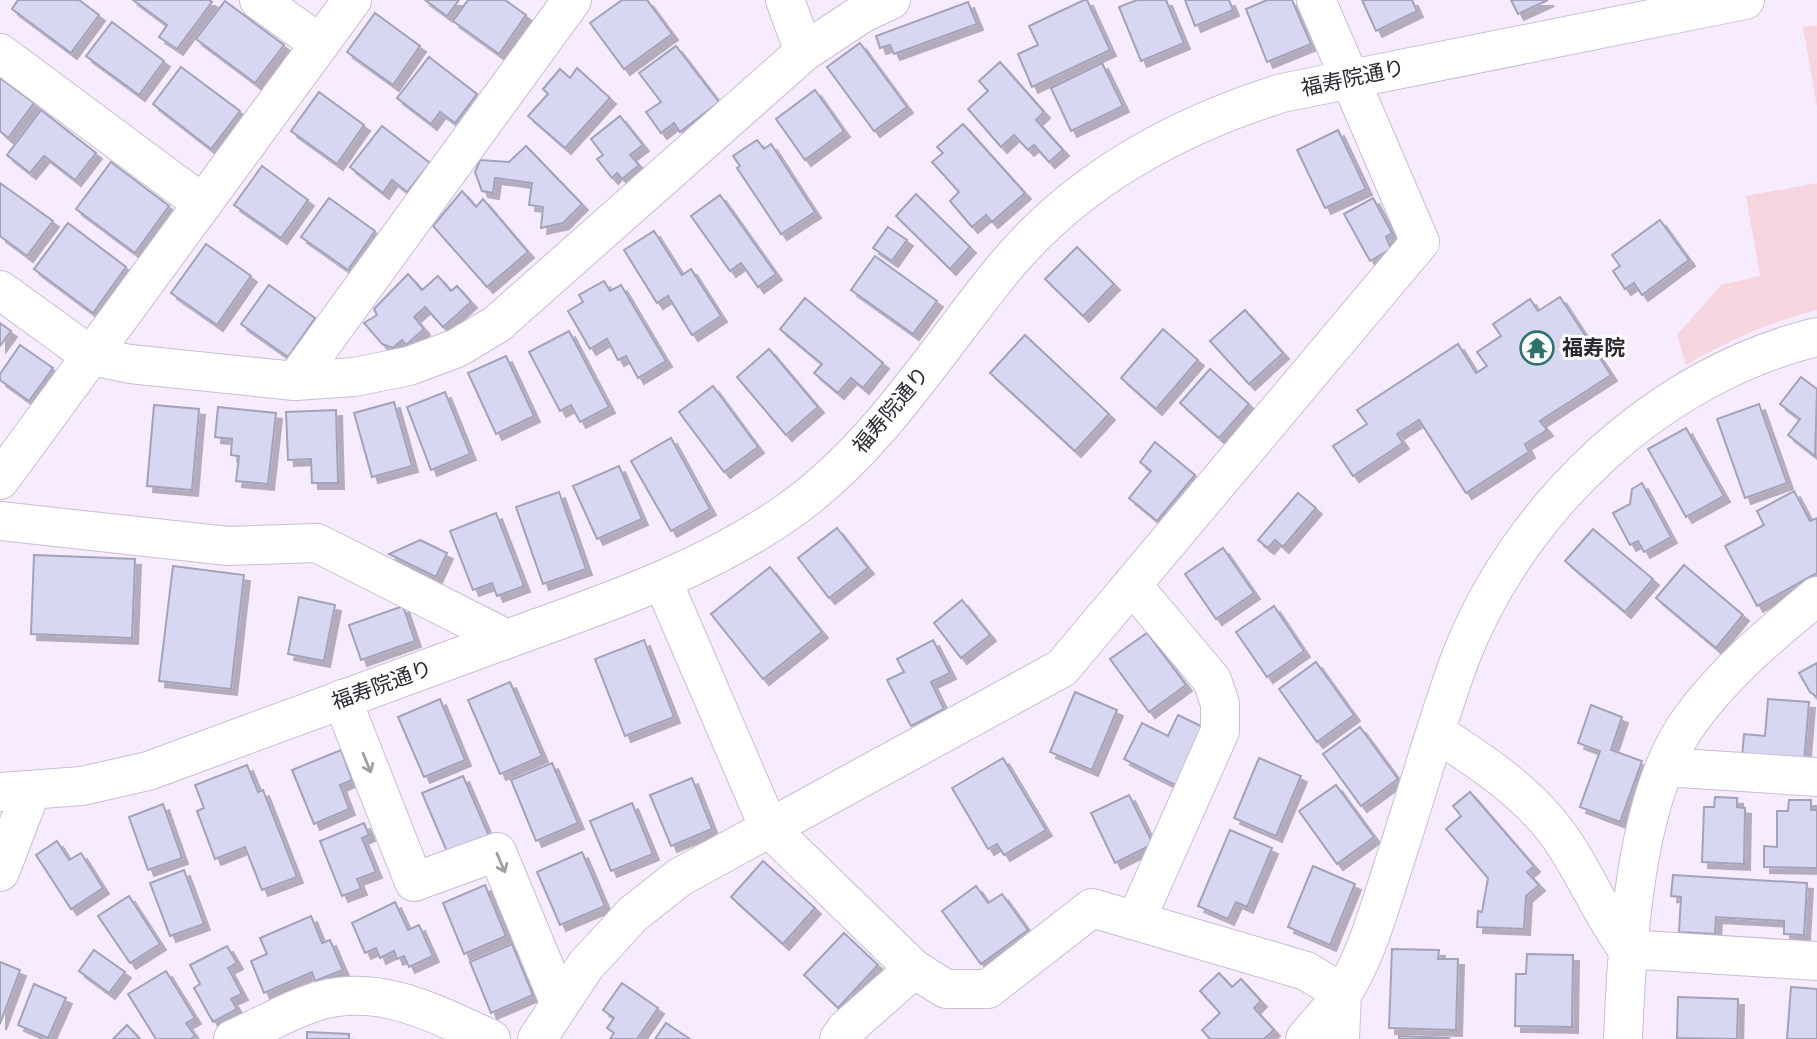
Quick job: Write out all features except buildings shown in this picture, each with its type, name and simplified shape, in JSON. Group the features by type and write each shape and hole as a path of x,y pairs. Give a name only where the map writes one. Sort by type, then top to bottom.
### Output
{"street":[{"path":"259,0 320,44"},
{"path":"0,480 352,0"},
{"path":"295,381 572,0"},
{"path":"785,0 804,52"},
{"path":"0,290 91,356 130,364 295,381 354,377 409,366 457,348 497,324 804,52 863,13 891,0"},
{"path":"537,1039 586,965 633,914 680,877 980,716 1062,668 1420,242 1316,0"},
{"name":"福寿院通り","path":"16,792 82,786 148,771 663,582 747,538 791,510 835,473 885,421 1006,265 1047,222 1091,186 1139,153 1234,108 1349,78 1745,0"},
{"path":"0,53 203,204"},
{"path":"1305,1039 1342,993 1370,936 1461,659 1492,590 1538,524 1602,452 1661,409 1722,373 1812,343"},
{"path":"0,521 228,546 317,543 506,639"},
{"path":"663,582 769,828 915,969 946,989 988,989 1092,908 1306,971 1342,993"},
{"path":"1133,586 1212,680 1220,704 1220,730 1136,920"},
{"path":"1623,1039 1627,949 1643,841 1665,767 1690,720 1749,651 1817,597"},
{"path":"342,699 414,882 497,852 559,1002"},
{"path":"1437,733 1489,767 1527,800 1566,846 1604,917 1627,949"},
{"path":"1665,767 1817,776"},
{"path":"0,872 16,792"},
{"path":"1627,949 1817,961"},
{"path":"839,1039 846,1029 915,969"},
{"path":"1340,1039 1342,993"},
{"path":"233,1039 322,1000 368,995 405,1001 491,1039"}],"shaded area":[{"path":"1817,25 1817,107 1803,27"},
{"path":"1817,183 1817,310 1750,333 1686,365 1677,335 1721,285 1760,276 1746,196"}],"place":[{"name":"福寿院","path":"1537,348"}]}
